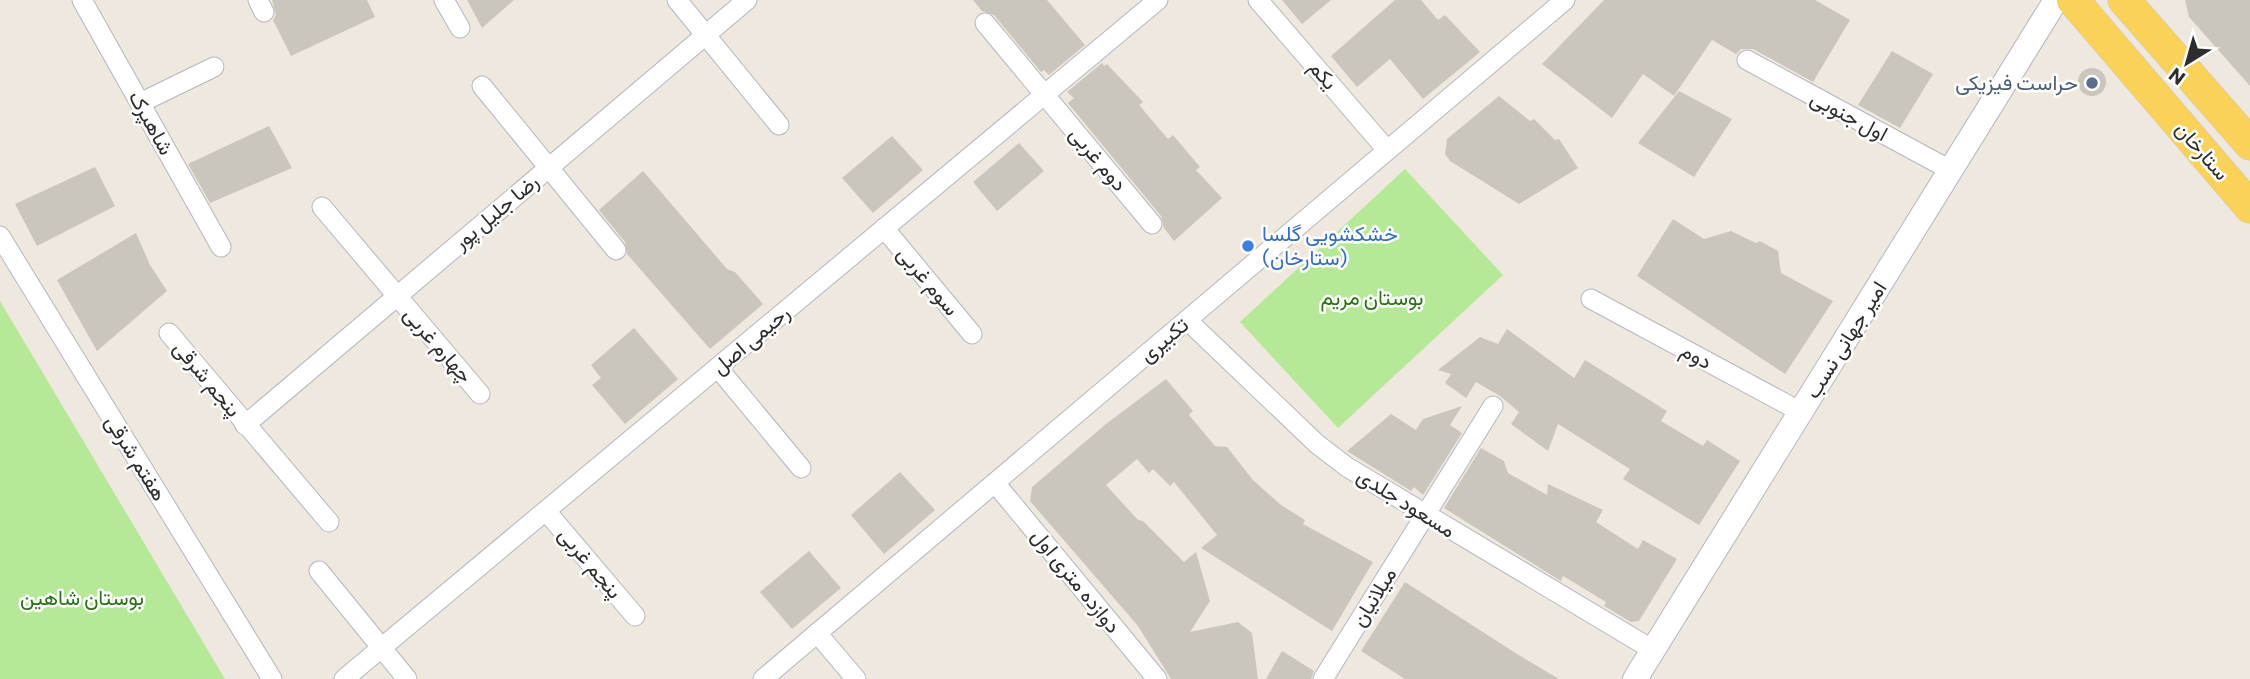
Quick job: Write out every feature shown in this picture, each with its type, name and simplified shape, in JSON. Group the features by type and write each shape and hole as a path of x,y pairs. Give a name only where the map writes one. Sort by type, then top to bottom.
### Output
{"main road":[{"name":"ستارخان","path":"2073,0 2250,206"},
{"name":"ستارخان","path":"2124,0 2250,144"}],"street":[{"name":"شاهپرک","path":"82,0 221,247"},
{"path":"444,0 460,28"},
{"path":"677,0 779,125"},
{"name":"رضا جلیل پور","path":"245,425 747,0"},
{"name":"رحیمی اصل","path":"344,679 1158,0"},
{"name":"یکم","path":"1258,0 1387,150"},
{"name":"تکبیری","path":"763,679 1565,0"},
{"name":"امیر جهانی نسب","path":"1634,679 2056,0"},
{"name":"دوم غربی","path":"985,23 1152,224"},
{"name":"اول جنوبی","path":"1747,60 1952,171"},
{"path":"140,103 214,67"},
{"path":"482,86 616,250"},
{"name":"چهارم غربی","path":"322,207 480,394"},
{"name":"سوم غربی","path":"884,228 972,334"},
{"name":"هفتم شرقی","path":"0,236 272,679"},
{"name":"دوم","path":"1591,299 1801,412"},
{"name":"مسعود جلدی","path":"1187,320 1317,444 1424,516 1653,650"},
{"name":"پنجم شرقی","path":"169,333 245,425"},
{"path":"718,368 802,468"},
{"name":"میلانیان","path":"1323,679 1493,406"},
{"path":"245,425 329,522"},
{"name":"دوازده متری اول","path":"995,482 1157,679"},
{"name":"پنجم غربی","path":"546,511 635,616"},
{"path":"318,571 407,679"},
{"path":"817,633 856,679"}],"green space":[{"name":"بوستان مریم","path":"1405,169 1503,275 1338,428 1240,322"},
{"name":"بوستان شاهین","path":"0,301 225,679 0,679"}],"building":[{"path":"272,0 367,0 375,17 291,56 273,20 276,15"},
{"path":"467,0 514,0 482,28"},
{"path":"973,0 1047,0 1085,45 1049,75 1044,70 1041,72 994,15 982,11"},
{"path":"1282,0 1331,0 1302,24"},
{"path":"1395,0 1421,0 1438,20 1445,15 1480,52 1423,99 1390,59 1357,87 1331,56"},
{"path":"1604,0 1815,0 1850,20 1813,82 1753,49 1741,49 1736,54 1712,40 1674,96 1643,74 1612,118 1542,64"},
{"path":"2185,0 2250,0 2250,86 2189,17"},
{"path":"1892,51 1933,74 1900,128 1858,105"},
{"path":"1102,63 1104,66 1107,64 1143,102 1139,105 1168,139 1173,135 1200,167 1196,170 1222,198 1174,241 1164,228 1161,216 1068,103 1074,98 1067,92"},
{"name":"حراست فیزیکی","path":"2092,68 2102,72 2106,82 2102,92 2092,96 2082,92 2078,82 2082,72"},
{"path":"1679,91 1732,119 1694,177 1638,143"},
{"path":"1499,96 1530,121 1534,119 1555,140 1559,139 1578,168 1519,204 1450,161 1445,154 1447,139"},
{"path":"269,126 292,168 210,203 188,164"},
{"path":"892,136 923,170 873,213 842,178"},
{"path":"1019,143 1044,171 997,211 973,182"},
{"path":"95,167 115,206 37,246 15,204"},
{"path":"643,171 727,269 735,272 763,304 710,349 627,254 625,242 599,210"},
{"path":"1673,219 1704,239 1731,231 1756,243 1760,241 1778,251 1781,273 1833,301 1785,374 1637,276"},
{"path":"136,233 150,265 167,291 97,351 57,280"},
{"path":"634,328 678,379 625,424 592,385 601,378 591,365"},
{"path":"1507,329 1574,378 1585,360 1667,411 1661,421 1703,446 1707,440 1740,461 1699,525 1623,479 1630,469 1558,424 1548,451 1511,424 1519,412 1500,396 1476,382 1466,398 1445,383 1451,374 1438,370 1480,337 1498,344"},
{"path":"1166,379 1193,411 1189,415 1215,446 1227,447 1253,480 1281,505 1305,520 1303,524 1373,562 1332,631 1201,548 1217,535 1174,482 1170,486 1153,469 1149,473 1137,459 1106,485 1138,520 1143,521 1184,562 1196,552 1210,601 1190,632 1238,622 1252,633 1258,679 1171,679 1138,626 1030,501 1032,487 1106,424"},
{"path":"1462,406 1450,425 1462,433 1423,495 1414,487 1411,491 1347,451 1391,414 1416,430 1423,419"},
{"path":"1481,448 1504,461 1508,473 1547,495 1548,484 1603,510 1596,522 1638,549 1643,540 1677,559 1639,621 1631,622 1604,606 1606,602 1563,576 1561,581 1444,508"},
{"path":"900,472 935,510 884,554 851,515"},
{"path":"809,551 841,588 792,629 760,592"},
{"path":"1405,582 1559,679 1405,679 1361,651"},
{"path":"1282,651 1314,671 1311,679 1266,679"}],"place":[{"name":"حراست فیزیکی","path":"2092,83"},
{"name":"خشکشویی گلسا (ستارخان)","path":"1248,246"}]}
